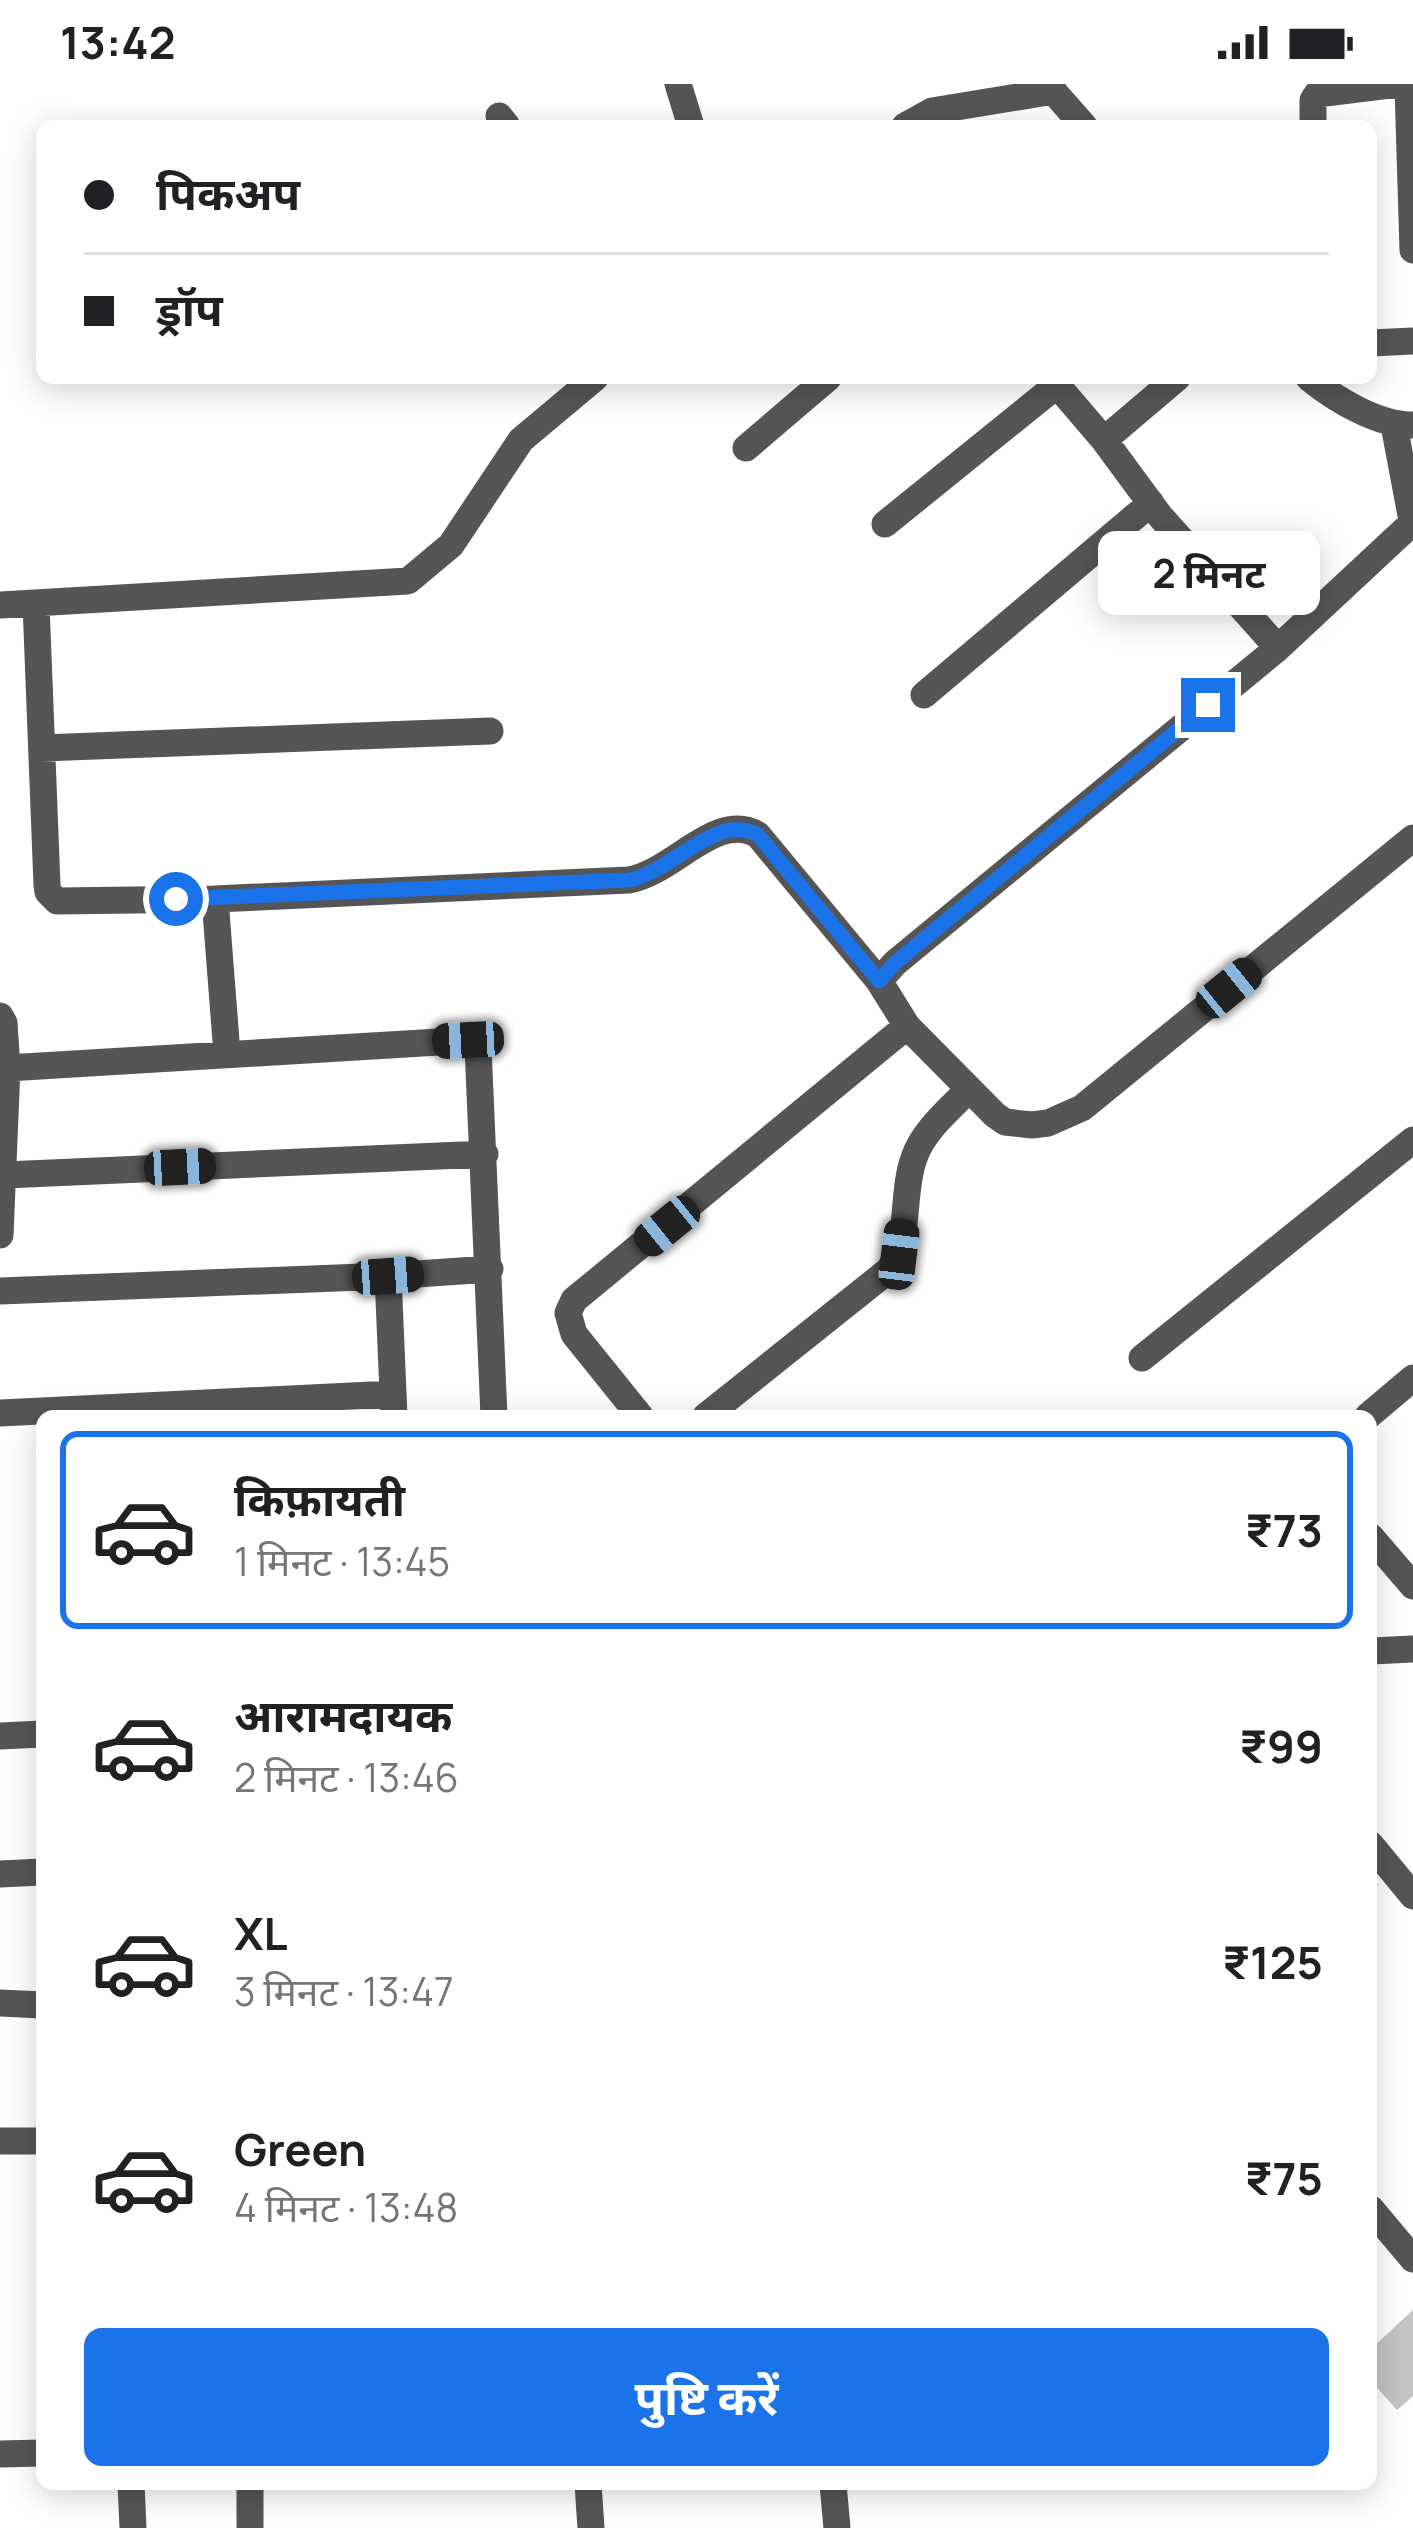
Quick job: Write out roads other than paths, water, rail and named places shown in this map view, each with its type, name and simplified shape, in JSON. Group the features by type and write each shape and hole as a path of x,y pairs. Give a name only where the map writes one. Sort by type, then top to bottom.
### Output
{"street":[{"path":"678,84 689,120"},
{"path":"1312,120 1312,100 1317,94 1401,84 1408,88 1413,250"},
{"path":"915,120 932,111 1050,88 1079,120"},
{"path":"1377,343 1413,341"},
{"path":"0,605 408,581 451,545 521,440 588,384"},
{"path":"746,448 821,384"},
{"path":"885,524 1052,384"},
{"path":"1056,384 1151,503 1278,648"},
{"path":"1104,440 1170,384"},
{"path":"879,981 1278,648 1412,525 1403,425 1317,384"},
{"path":"924,695 1151,503"},
{"path":"36,604 47,885 57,901 629,880 657,872 724,829 741,828 758,835 879,981 907,1026 968,1091 1005,1122 1016,1124 1048,1123 1082,1108 1413,838"},
{"path":"42,748 490,731"},
{"path":"215,898 226,1054"},
{"path":"0,1016 7,1068 0,1235"},
{"path":"635,1410 574,1334 568,1313 574,1300 907,1026"},
{"path":"7,1068 472,1040 478,1047 485,1154 494,1410"},
{"path":"717,1410 889,1270 899,1254 916,1153 928,1131 968,1091"},
{"path":"1142,1358 1413,1140"},
{"path":"5,1175 485,1154"},
{"path":"0,1291 490,1269"},
{"path":"183,1410 393,1405 388,1276"},
{"path":"1375,1410 1413,1378"},
{"path":"0,1413 36,1412"},
{"path":"1377,1544 1413,1586"},
{"path":"1377,1651 1413,1648"},
{"path":"0,1736 36,1734"},
{"path":"1377,1852 1413,1896"},
{"path":"0,1874 36,1872"},
{"path":"0,2003 36,2005"},
{"path":"0,2141 36,2141"},
{"path":"1377,2216 1413,2259"},
{"path":"0,2454 36,2453"},
{"path":"131,2490 133,2528"},
{"path":"250,2490 250,2528"},
{"path":"589,2490 591,2528"},
{"path":"834,2490 837,2528"}]}
